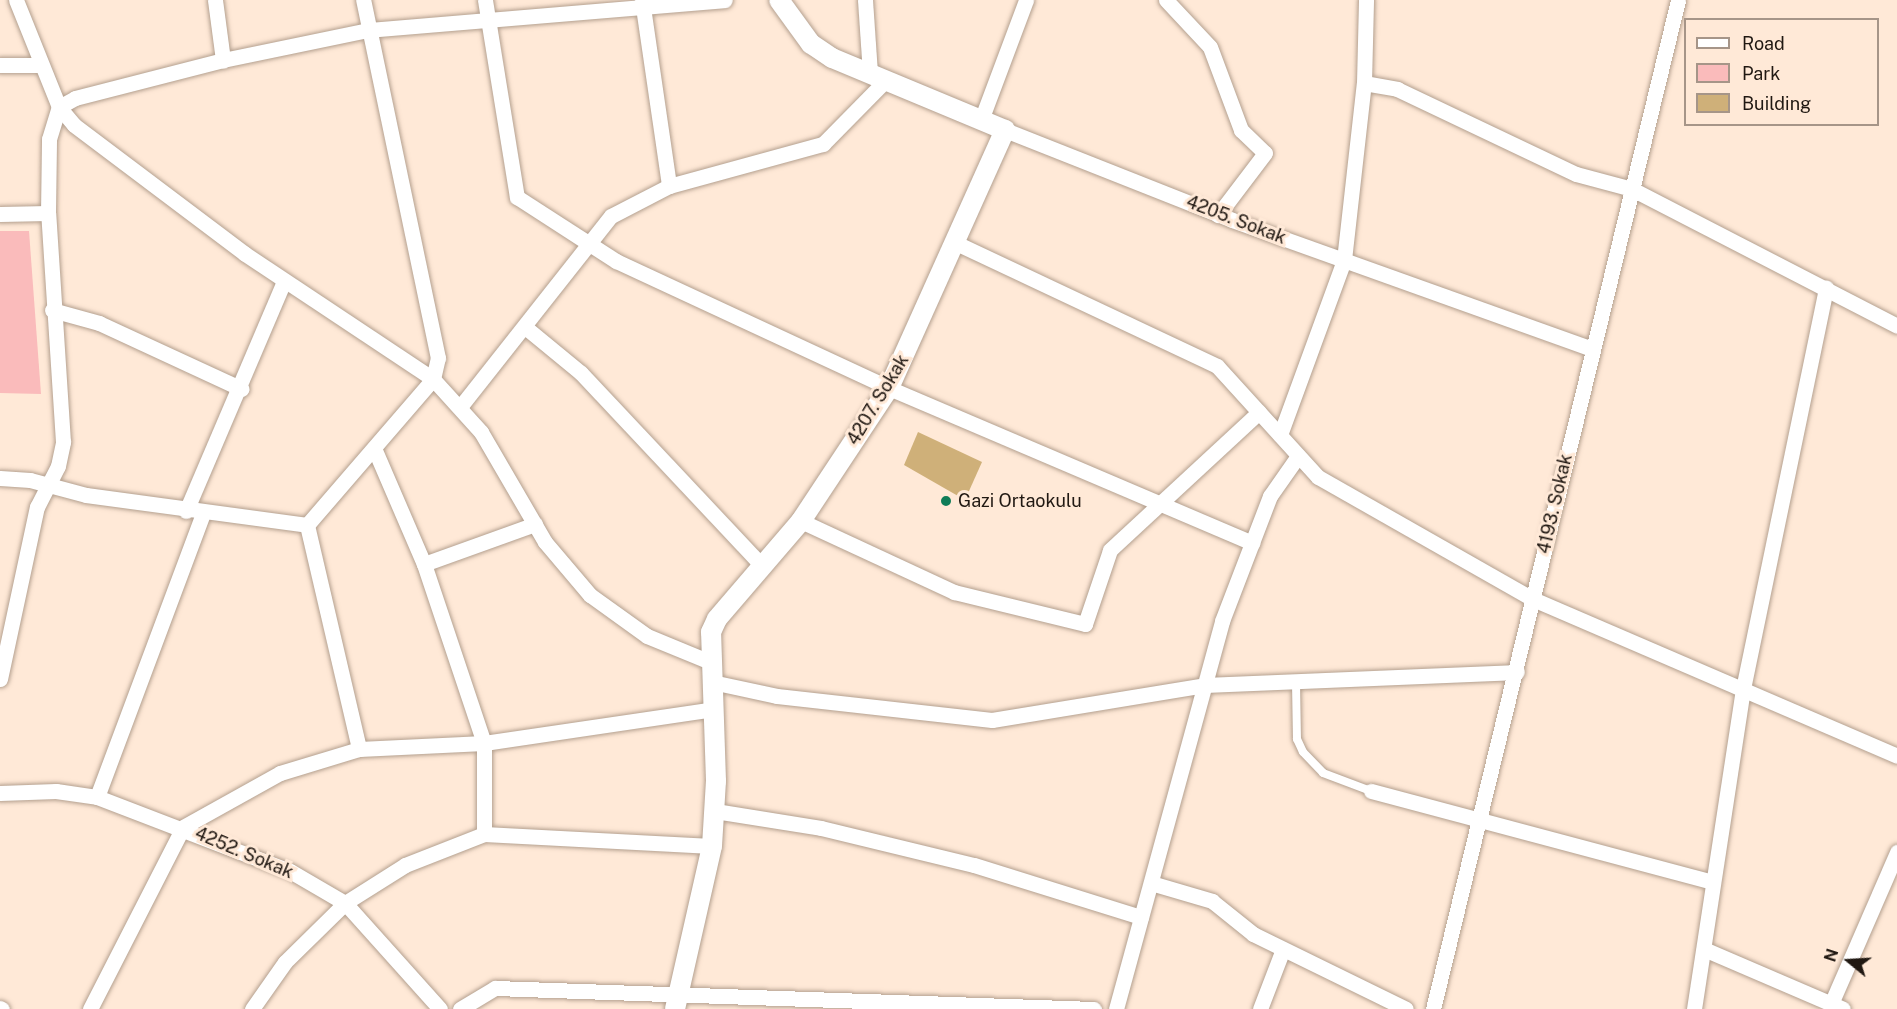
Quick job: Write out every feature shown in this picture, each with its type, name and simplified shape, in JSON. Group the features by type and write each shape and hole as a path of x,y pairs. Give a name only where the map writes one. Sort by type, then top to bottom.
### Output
{"street":[{"path":"16,0 39,65 58,107 101,147 284,281 433,379 460,407 496,455 535,524 563,567 618,618 647,636 710,653 715,811 712,846 675,1003"},
{"path":"215,0 223,60"},
{"path":"307,525 433,379 438,358 363,0"},
{"path":"485,0 517,197 591,242 616,261 889,388 1156,504 1252,543"},
{"path":"0,679 37,507 48,485 63,442 52,310 48,213 49,139 58,107 75,98 223,60 368,30 487,16 643,2 725,0"},
{"name":"4205. Sokak","path":"779,0 811,44 878,76 1005,130 1218,215 1590,348"},
{"path":"460,407 611,216 669,186 823,144 878,76 865,0"},
{"path":"981,120 1026,0"},
{"path":"1166,0 1210,47 1240,130 1265,153 1218,215"},
{"path":"1280,435 1344,260 1364,83 1366,0"},
{"name":"4193. Sokak","path":"1433,1009 1516,672 1590,348 1678,0"},
{"path":"643,2 669,186"},
{"path":"0,65 39,65"},
{"path":"1364,83 1397,89 1576,174 1632,189 1826,287 1897,326"},
{"name":"4207. Sokak","path":"710,653 717,619 801,521 889,388 958,244 1005,130"},
{"path":"0,214 48,213"},
{"path":"958,244 1217,366 1318,477 1533,599 1897,756"},
{"path":"186,511 242,389 284,281"},
{"path":"1694,1009 1743,689 1826,287"},
{"path":"52,310 99,323 242,389"},
{"path":"525,327 581,373 762,566"},
{"path":"801,521 954,592 1085,624 1110,550 1156,504 1259,412"},
{"path":"374,448 424,564 484,743 484,834"},
{"path":"1116,1009 1222,621 1270,496 1299,456"},
{"path":"0,478 186,511 307,525"},
{"path":"97,797 203,513"},
{"path":"424,564 535,524"},
{"path":"307,525 359,749"},
{"path":"712,682 777,696 992,720 1206,685 1516,672"},
{"path":"90,1009 183,827 280,773 359,749 484,743 713,709"},
{"name":"4252. Sokak","path":"0,793 56,791 97,797 183,827 282,867 345,903 438,1008"},
{"path":"1371,791 1480,823 1712,882"},
{"path":"715,811 821,828 963,863 1141,917"},
{"path":"252,1009 285,962 345,903 405,865 484,834 712,846"},
{"path":"1704,949 1837,1007 1897,852"},
{"path":"1151,884 1212,901 1253,934 1406,1009"},
{"path":"1260,1009 1283,949"},
{"path":"460,1009 495,988 675,1003 1094,1009"}],"lane":[{"path":"1296,683 1297,739 1303,752 1323,773 1371,791"}],"green space":[{"path":"0,231 29,231 41,394 0,393"}],"building":[{"path":"918,432 982,462 965,500 904,465"}],"place":[{"name":"Gazi Ortaokulu","path":"946,501"}]}
